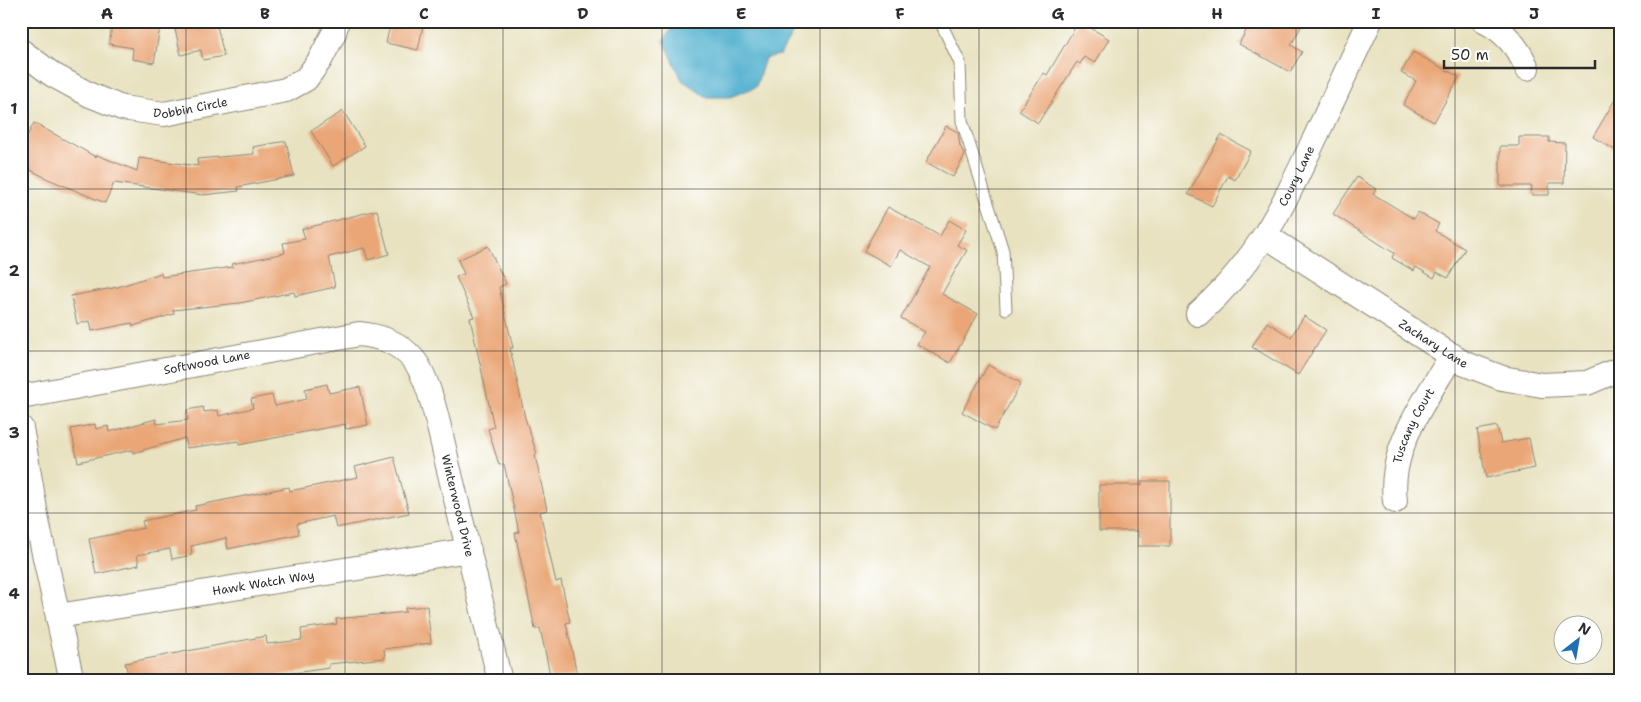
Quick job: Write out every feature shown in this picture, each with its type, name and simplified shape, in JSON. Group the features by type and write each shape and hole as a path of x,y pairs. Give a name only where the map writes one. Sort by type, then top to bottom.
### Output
{"street":[{"name":"Dobbin Circle","path":"21,51 53,75 90,95 122,108 164,114 286,90 306,79 320,60 334,33 337,21"},
{"name":"Coury Lane","path":"1198,314 1245,265 1280,213 1370,21"},
{"path":"1484,21 1512,40 1522,55 1527,68"},
{"name":"Zachary Lane","path":"1266,236 1462,363 1502,378 1542,385 1587,383 1620,369"},
{"name":"Softwood Lane","path":"21,397 359,334 376,336 393,342"},
{"name":"Winterwood Drive","path":"393,342 413,359 422,373 500,681"},
{"name":"Tuscany Court","path":"1395,501 1392,482 1406,434 1452,355"},
{"path":"21,428 37,521 72,681"},
{"name":"Hawk Watch Way","path":"58,616 468,550"}],"lane":[{"path":"940,21 960,63 962,121 1004,251 1006,308"}],"water":[{"path":"675,21 806,21 793,33 780,55 765,58 756,87 730,97 706,97 682,80 664,41"}],"building":[{"path":"113,21 161,21 154,63 132,59 133,48 109,44"},
{"path":"173,21 216,21 224,56 203,60 201,50 181,55"},
{"path":"391,21 424,21 418,50 386,43"},
{"path":"1079,21 1109,39 1095,63 1084,57 1080,64 1077,62 1038,123 1019,111 1044,73 1047,75"},
{"path":"1251,21 1304,21 1291,45 1302,52 1290,72 1239,44"},
{"path":"1413,52 1459,77 1434,122 1403,105 1416,81 1401,73"},
{"path":"1620,91 1620,153 1593,137"},
{"path":"343,111 365,146 333,166 311,131"},
{"path":"34,123 96,157 97,155 137,171 139,158 198,166 197,159 254,154 253,147 286,141 294,176 238,187 239,191 203,195 114,183 105,203 48,179 21,165 21,147"},
{"path":"946,126 958,132 960,146 965,155 953,177 926,162"},
{"path":"1221,135 1251,151 1235,180 1228,176 1212,206 1188,194"},
{"path":"1519,137 1549,137 1549,142 1565,143 1564,183 1549,183 1549,195 1531,195 1532,186 1500,186 1500,146 1519,146"},
{"path":"1357,177 1376,189 1373,194 1414,219 1418,212 1439,224 1435,231 1465,249 1448,278 1437,272 1434,278 1416,267 1414,271 1392,258 1394,253 1333,214"},
{"path":"888,207 940,236 949,220 966,230 957,245 967,250 942,294 978,314 950,363 917,344 925,332 901,318 930,267 900,250 891,266 864,251"},
{"path":"377,210 389,254 368,260 364,248 329,257 335,287 295,296 294,292 240,303 173,310 174,314 133,326 132,323 92,331 90,321 77,324 71,296 118,287 161,273 162,277 233,267 232,264 285,253 283,243 305,239 302,229"},
{"path":"488,246 506,284 499,287 513,348 510,348 525,418 537,454 535,455 547,510 540,512 556,582 561,580 570,622 566,623 577,674 551,679 540,628 535,629 515,533 519,532 504,464 499,465 488,429 494,427 470,318 474,317 456,277 464,274 458,260"},
{"path":"1304,316 1326,330 1298,375 1252,347 1267,322 1291,337"},
{"path":"988,365 1021,383 995,430 962,412"},
{"path":"327,384 329,393 360,387 368,425 346,429 345,424 239,445 239,441 187,448 185,438 133,453 132,450 78,462 71,429 95,424 96,429 108,426 109,432 156,419 157,424 188,420 187,410 203,407 204,412 218,410 219,416 253,408 251,399 272,395 275,406 307,399 305,389"},
{"path":"1497,426 1501,443 1529,438 1535,468 1486,478 1477,430"},
{"path":"394,457 409,513 336,528 333,516 297,524 299,534 228,549 226,538 191,546 192,555 172,559 170,549 137,555 139,565 96,574 89,539 144,528 142,521 196,510 195,506 289,487 290,491 358,477 355,467"},
{"path":"1142,481 1170,481 1170,546 1138,546 1138,531 1099,531 1099,485 1142,485"},
{"path":"427,606 431,643 384,649 385,658 329,664 329,668 273,676 273,681 130,681 125,663 266,636 267,644 302,640 301,629 337,624 336,619 406,612 405,608"}]}
